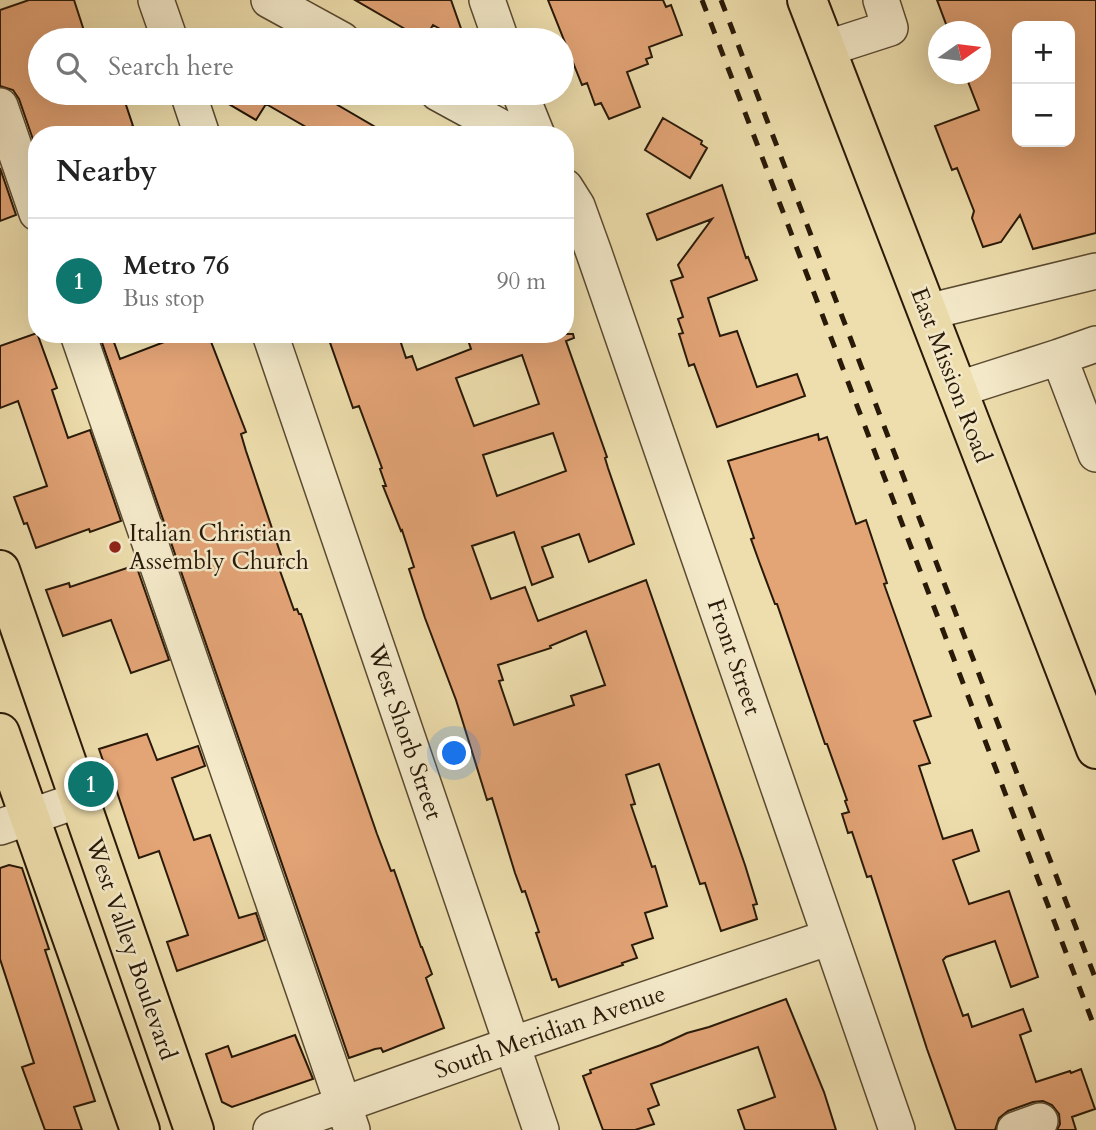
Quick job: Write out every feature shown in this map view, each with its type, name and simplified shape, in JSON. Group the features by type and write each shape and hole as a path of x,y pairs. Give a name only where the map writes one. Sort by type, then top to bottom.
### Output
{"main road":[{"name":"East Mission Road","path":"807,0 1096,749"},
{"name":"West Valley Boulevard","path":"0,570 194,1130"},
{"path":"0,733 14,822 140,1130"}],"street":[{"path":"156,0 166,28"},
{"path":"269,0 320,28"},
{"path":"487,0 497,28"},
{"path":"825,49 886,14"},
{"path":"192,105 199,126"},
{"path":"460,105 498,126"},
{"path":"525,105 533,126"},
{"path":"0,106 28,187"},
{"name":"Front Street","path":"574,201 897,1130"},
{"path":"927,312 1096,271"},
{"path":"82,343 348,1117"},
{"name":"West Shorb Street","path":"273,343 541,1130"},
{"path":"957,390 1096,344"},
{"path":"1059,357 1096,454"},
{"path":"14,822 79,800"},
{"name":"South Meridian Avenue","path":"271,1130 348,1117 511,1045 830,937"}],"building":[{"path":"29,0 74,0 83,28 28,28 28,105 126,105 133,126 28,126 13,90 0,86 0,10"},
{"path":"355,0 451,0 461,28 438,28 433,25 431,28 403,28"},
{"path":"548,0 663,0 666,7 671,5 682,35 649,47 652,57 646,59 648,64 627,72 640,107 609,119 601,103 595,105 587,83 582,85 574,65 574,28 559,28"},
{"path":"937,0 1096,0 1096,233 1033,249 1020,215 1001,242 983,247 972,218 974,211 957,168 952,170 935,126 979,110 969,84 991,84 991,21 945,21"},
{"path":"230,105 265,105 256,120"},
{"path":"268,105 338,105 374,126 304,126"},
{"path":"663,118 702,141 701,144 707,148 690,178 645,150"},
{"path":"0,168 16,215 0,221"},
{"path":"722,185 746,258 748,257 757,280 708,298 720,336 737,331 757,387 797,374 805,396 717,427 694,364 689,366 679,334 683,333 678,319 683,317 671,281 683,277 678,265 712,219 657,240 647,214"},
{"path":"28,336 28,343 41,343 57,388 52,390 68,438 90,430 121,521 36,548 14,497 47,486 18,401 0,408 0,346"},
{"path":"102,343 114,343 120,359 162,343 211,343 246,432 241,434 284,564 279,568 294,610 297,609 301,614 377,834 391,871 394,870 432,974 426,978 444,1028 383,1052 381,1048 375,1049 349,1058"},
{"path":"330,343 401,343 406,358 412,356 417,370 471,349 469,343 567,343 634,544 589,562 579,534 542,547 553,577 532,585 514,532 472,546 491,599 525,587 538,621 646,580 745,865 757,904 753,905 757,919 721,931 705,883 700,884 659,764 626,775 635,804 631,805 652,867 655,866 667,906 645,913 653,938 632,945 637,958 622,963 623,965 559,987 556,979 552,980 525,891 522,892 515,873 492,798 487,800 456,700 425,618 409,569 414,567 383,486 386,486 380,469 382,468 359,406 353,408","holes":["522,355 539,404 474,426 456,378","553,433 566,471 497,496 483,455","586,631 605,685 571,696 574,705 514,725 499,681 503,680 498,665 551,648 550,646"]},
{"path":"818,434 819,440 827,437 856,524 866,520 887,583 884,584 931,716 914,721 930,763 919,766 943,839 972,830 979,851 953,860 969,904 1009,891 1038,977 1011,987 995,941 946,957 943,960 963,1016 968,1014 972,1027 1023,1009 1031,1031 1020,1035 1036,1082 1081,1069 1095,1109 1072,1117 1076,1130 1057,1130 1060,1124 1059,1114 1052,1105 1043,1101 1008,1111 999,1118 995,1130 956,1130 871,876 867,877 852,832 848,833 842,814 849,812 845,801 847,800 751,539 754,538 728,461"},
{"path":"136,565 169,660 131,673 111,620 63,636 46,590 69,583 70,587"},
{"path":"147,734 157,760 198,746 205,766 172,778 194,840 210,835 239,918 256,913 265,940 177,971 167,942 188,935 159,851 139,858 111,774 108,775 99,749"},
{"path":"9,865 22,868 49,949 45,950 95,1101 74,1107 82,1130 45,1130 22,1067 34,1063 0,959 0,868"},
{"path":"786,999 824,1092 836,1130 745,1130 738,1110 775,1097 758,1047 651,1084 659,1105 648,1109 654,1124 635,1130 603,1130 583,1076 591,1073 590,1070"},
{"path":"295,1035 313,1079 232,1107 222,1102 206,1054 228,1046 232,1057"}],"railway":[{"path":"702,0 1096,1031"},
{"path":"721,0 1096,980"}],"place":[{"name":"Italian Christian Assembly Church","path":"115,547"},
{"name":"Metro 76","path":"91,784"}]}
